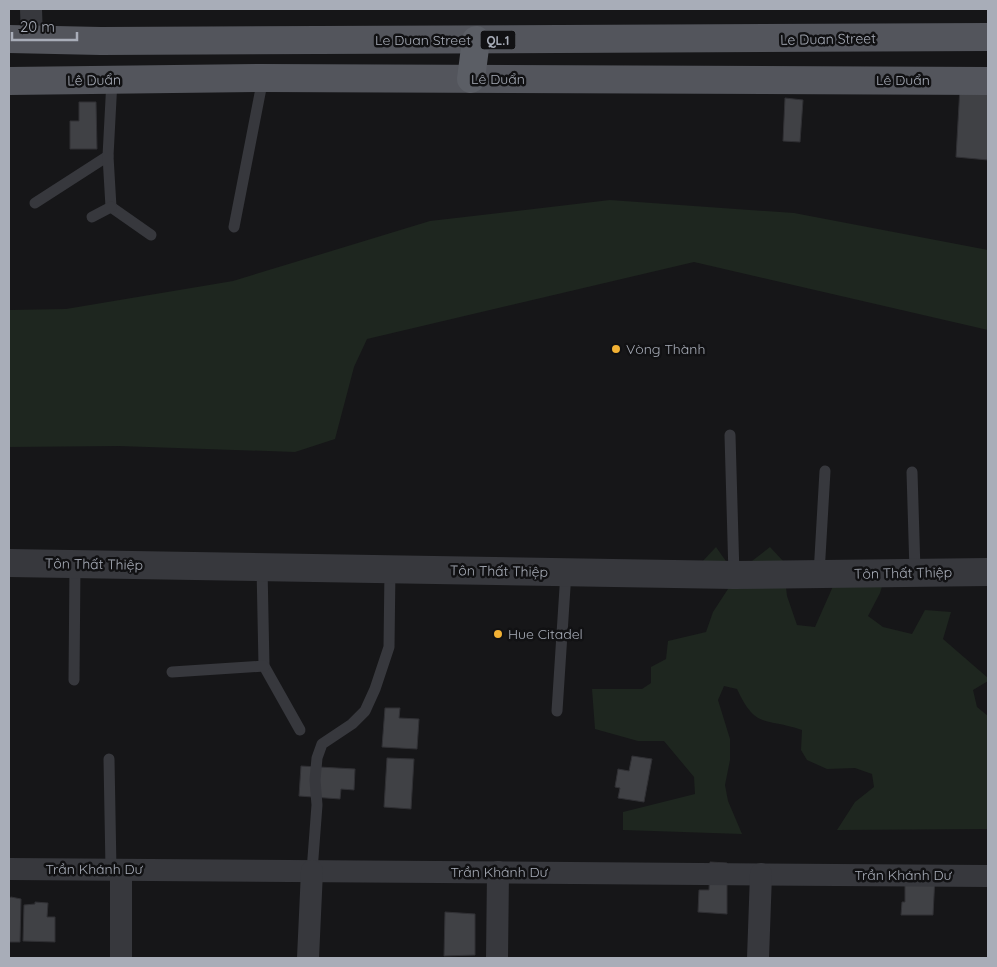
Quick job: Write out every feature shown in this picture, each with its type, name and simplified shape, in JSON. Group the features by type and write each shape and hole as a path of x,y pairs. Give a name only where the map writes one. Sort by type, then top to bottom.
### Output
{"highway":[{"path":"471,79 476,40"}],"main road":[{"name":"Le Duan Street","path":"21,39 101,41 988,37"},
{"name":"Lê Duẩn","path":"9,81 263,78 988,81"}],"street":[{"path":"21,39 31,9"},
{"name":"Tôn Thất Thiệp","path":"9,563 819,576 915,571 988,572"},
{"name":"Trần Khánh Dư","path":"9,868 988,876"},
{"path":"116,869 120,958"},
{"path":"308,958 312,871"},
{"path":"497,958 498,872"},
{"path":"758,958 761,874"}],"lane":[{"path":"234,227 263,78"},
{"path":"111,207 108,156 112,80"},
{"path":"35,203 108,156"},
{"path":"92,217 111,207"},
{"path":"111,207 151,235"},
{"path":"730,436 734,575"},
{"path":"819,576 825,471"},
{"path":"912,472 915,571"},
{"path":"74,680 75,564"},
{"path":"262,567 264,666 300,730"},
{"path":"312,871 318,805 315,780 317,758 322,744 352,724 365,712 375,690 389,647 390,569"},
{"path":"557,711 566,572"},
{"path":"172,672 264,666"},
{"path":"109,760 116,869"}],"shaded area":[{"path":"610,200 794,213 988,250 988,330 694,262 367,339 354,367 335,439 295,452 119,446 9,447 9,310 66,309 233,281 430,221"},
{"path":"716,547 735,574 770,547 783,561 787,596 797,625 815,627 834,584 888,566 880,593 868,616 883,627 912,634 925,610 951,612 943,639 988,678 988,681 973,690 977,707 988,716 988,829 837,830 855,802 874,787 872,774 855,768 827,769 807,760 801,750 802,730 756,717 750,711 737,689 724,686 718,700 730,739 730,760 725,785 728,801 742,834 623,830 623,812 695,794 694,777 664,741 638,741 595,729 592,689 642,689 651,683 651,667 666,659 668,641 706,632 713,612 728,589 725,569 701,563"}],"building":[{"path":"960,87 988,89 988,160 956,157"},
{"path":"785,98 803,100 800,142 783,141"},
{"path":"79,102 96,102 97,149 70,149 70,121 79,121"},
{"path":"385,708 400,708 399,718 419,719 417,749 382,747"},
{"path":"632,756 652,759 644,802 618,798 620,788 615,787 618,769 629,771"},
{"path":"387,758 414,759 411,809 384,807"},
{"path":"301,766 355,769 354,790 341,789 340,799 299,796"},
{"path":"710,862 727,863 727,914 698,912 699,890 709,890"},
{"path":"905,876 935,876 933,915 901,915 902,902 905,902"},
{"path":"9,898 21,899 20,942 9,942"},
{"path":"35,902 48,903 47,917 55,917 55,942 23,941 24,905 35,904"},
{"path":"445,912 475,914 475,955 444,956"}],"place":[{"name":"Vòng Thành","path":"616,349"},
{"name":"Hue Citadel","path":"498,634"}]}
